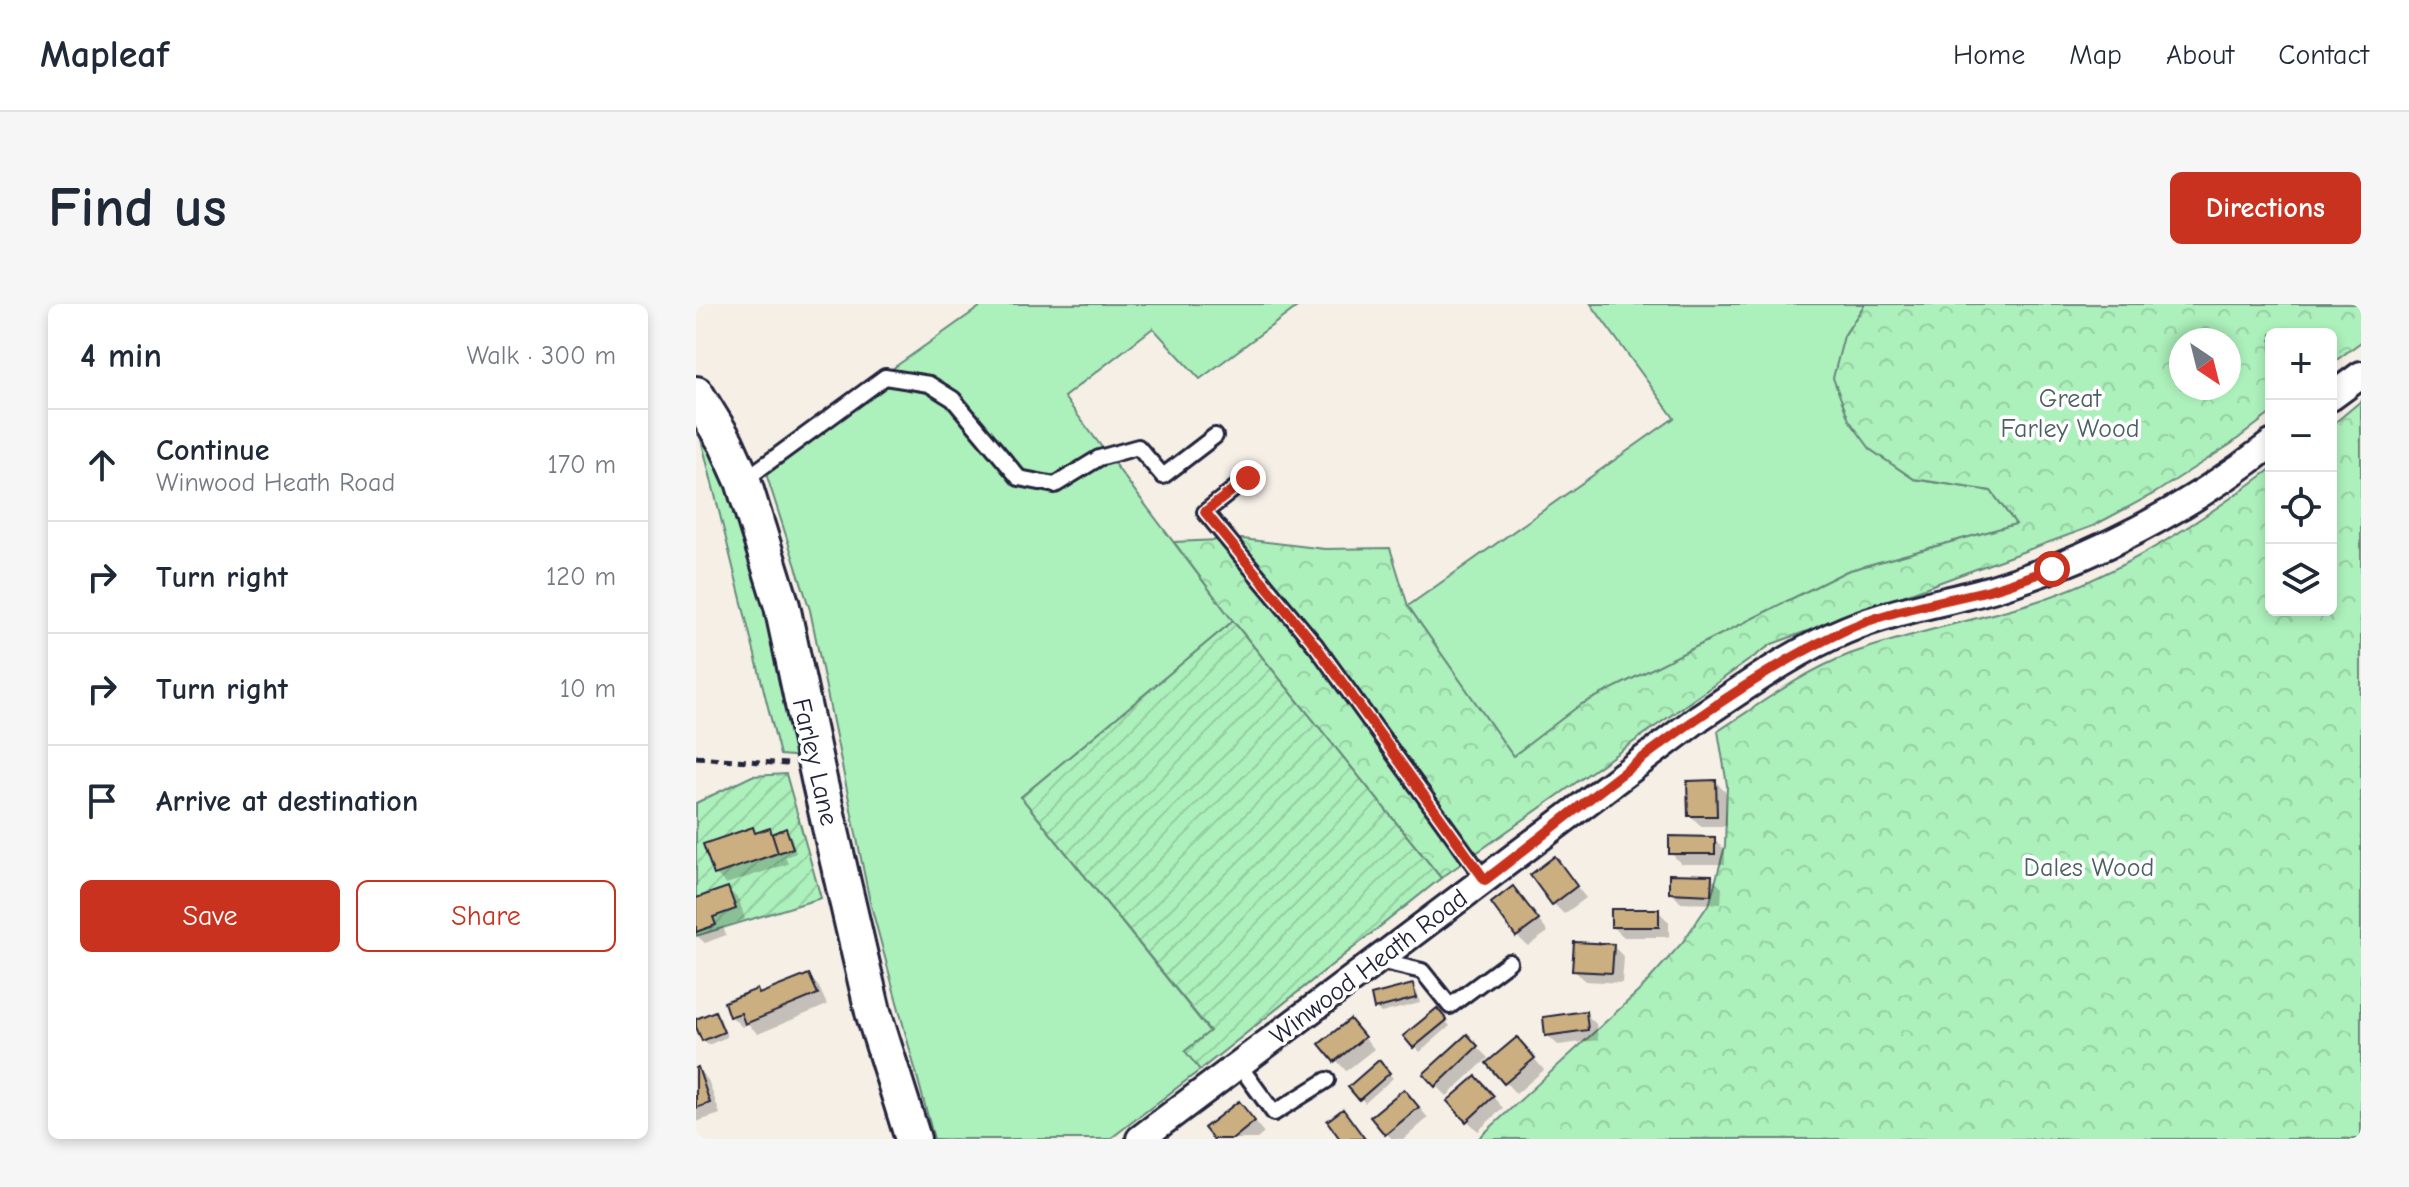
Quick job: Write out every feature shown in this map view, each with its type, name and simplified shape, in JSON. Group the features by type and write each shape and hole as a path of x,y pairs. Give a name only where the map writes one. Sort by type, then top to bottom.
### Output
{"street":[{"path":"2337,393 2361,375"},
{"name":"Farley Lane","path":"696,394 726,443 743,481 782,606 873,1012 913,1139"},
{"name":"Winwood Heath Road","path":"1140,1139 1700,717 1775,668 1846,630 1926,604 1990,590 2052,569 2110,544 2172,511 2265,449"}],"lane":[{"path":"743,481 885,377 929,384 953,399 1019,478 1055,485 1099,458 1138,447 1163,476 1215,436"},
{"path":"1248,478 1205,512 1316,646 1485,880"},
{"path":"1379,961 1422,971 1450,1006 1509,962"},
{"path":"1239,1065 1274,1113 1327,1080"}],"path":[{"path":"696,757 783,764 815,763"}],"green space":[{"path":"984,304 1301,304 1200,379 1153,328 1064,397 1233,621 1021,797 1210,1032 1186,1051 1200,1070 1110,1139 934,1139 870,902 810,610 762,461"},
{"path":"1591,304 1865,304 1844,336 1871,450 1914,479 1991,491 2016,524 1847,571 1580,705 1513,757 1408,606 1674,418"},
{"name":"Great Farley Wood","path":"1865,304 2361,304 2361,342 2337,360 2337,328 2265,328 2265,418 2231,444 2155,493 2093,526 1772,644 1441,878 1233,621 1174,542 1243,539 1325,549 1390,548 1408,606 1513,756 1580,705 1847,571 2016,524 1991,491 1914,479 1871,450 1849,420 1833,378 1844,336"},
{"name":"Dales Wood","path":"2361,401 2361,1139 1478,1139 1639,991 1682,943 1710,902 1725,846 1727,785 1718,731 1799,679 1850,654 2044,599 2105,574 2162,543 2265,473 2265,616 2337,616 2337,421"},
{"path":"701,439 718,445 736,491 804,757 780,755"},
{"path":"1233,621 1441,878 1200,1070 1185,1051 1210,1031 1021,797"},
{"path":"786,774 821,898 696,936 696,803 752,776"}],"building":[{"path":"1716,780 1717,816 1688,816 1687,781"},
{"path":"753,827 755,833 770,828 778,853 714,875 703,844"},
{"path":"786,828 793,848 778,853 772,834"},
{"path":"1669,836 1715,837 1715,854 1669,854"},
{"path":"1555,856 1577,886 1552,905 1530,875"},
{"path":"1669,874 1712,875 1711,895 1669,893"},
{"path":"1513,886 1539,920 1516,937 1491,903"},
{"path":"728,887 736,909 713,917 716,925 696,932 696,898"},
{"path":"1611,909 1659,909 1659,927 1611,927"},
{"path":"1574,942 1614,944 1612,973 1572,971"},
{"path":"809,974 818,994 745,1024 741,1013 729,1017 724,1002 757,989 759,994"},
{"path":"1413,984 1416,998 1374,1009 1371,995"},
{"path":"1437,1008 1447,1020 1413,1048 1403,1036"},
{"path":"715,1011 724,1032 702,1041 696,1019"},
{"path":"1586,1011 1588,1030 1545,1036 1543,1017"},
{"path":"1350,1019 1365,1037 1334,1062 1319,1044"},
{"path":"1467,1034 1478,1046 1435,1087 1423,1074"},
{"path":"1517,1037 1535,1058 1504,1084 1486,1063"},
{"path":"1379,1060 1390,1073 1359,1100 1348,1087"},
{"path":"696,1068 710,1103 696,1108"},
{"path":"1476,1076 1494,1096 1466,1122 1447,1101"},
{"path":"1404,1089 1419,1107 1385,1135 1370,1117"},
{"path":"1239,1101 1255,1121 1233,1139 1213,1139 1204,1128"},
{"path":"1343,1109 1365,1139 1340,1139 1327,1121"}],"route":[{"path":"1248,478 1205,512 1316,646 1485,880 1700,717 1775,668 1846,630 1926,604 1990,590 2052,569"}]}
